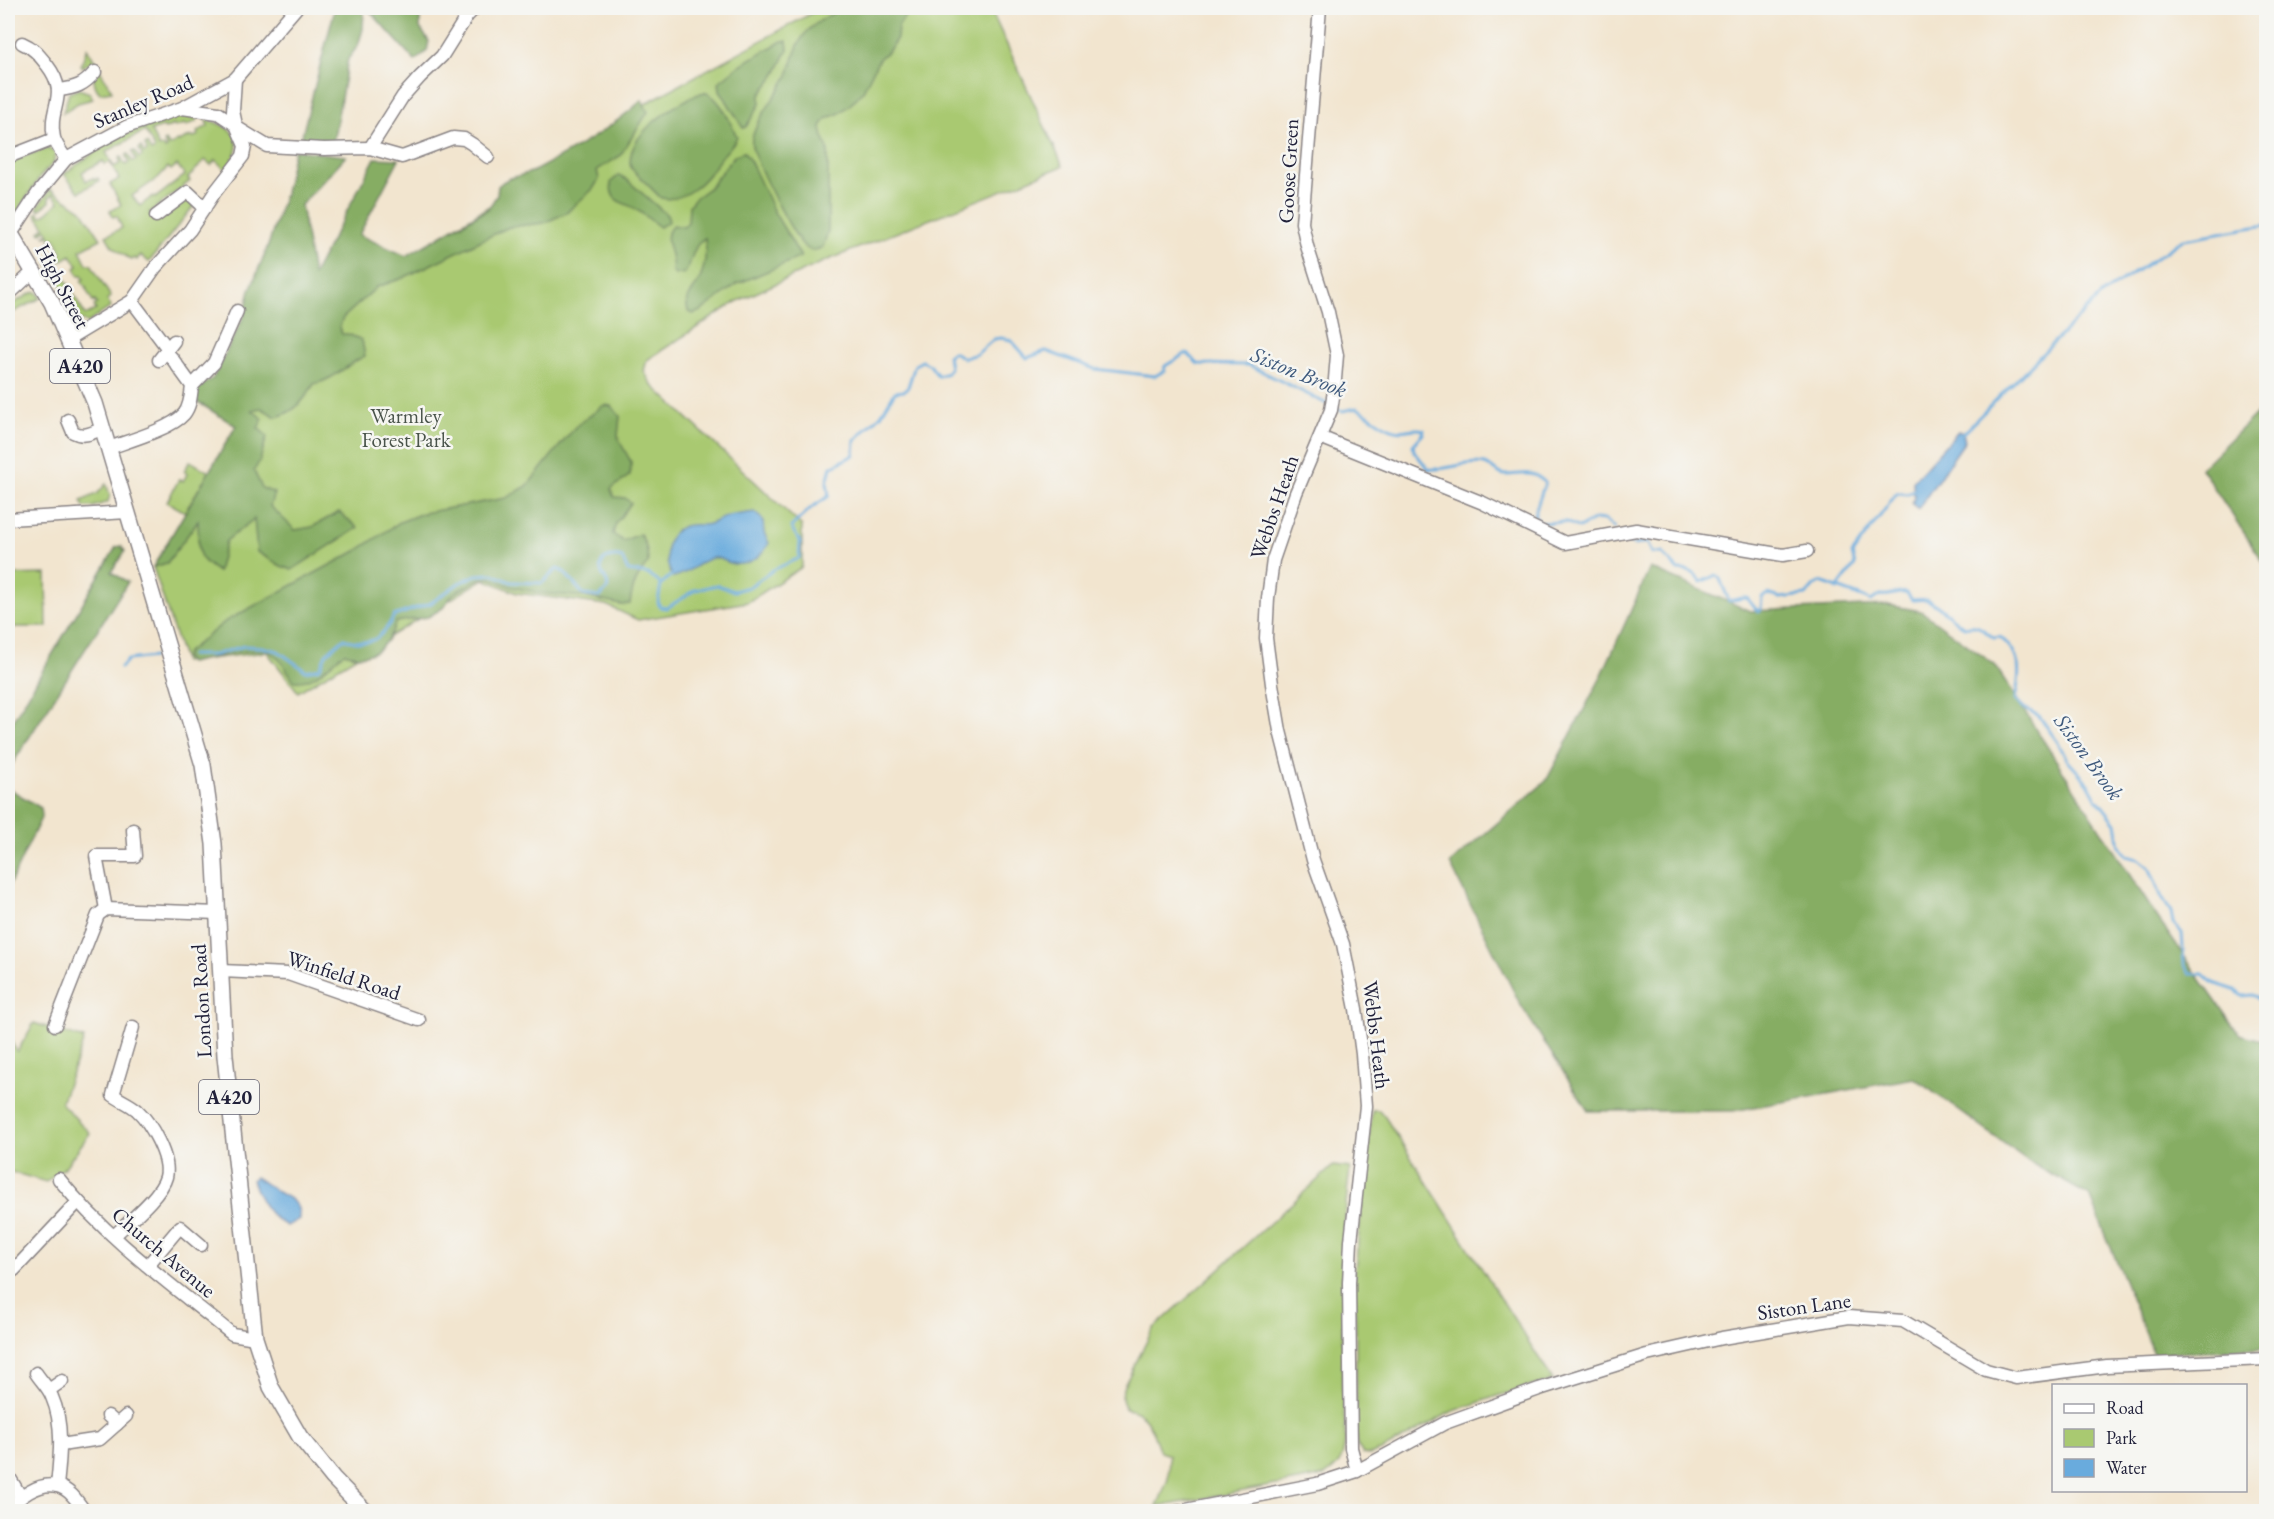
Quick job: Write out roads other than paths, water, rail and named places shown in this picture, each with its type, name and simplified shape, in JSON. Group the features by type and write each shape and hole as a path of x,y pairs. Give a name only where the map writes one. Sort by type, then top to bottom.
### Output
{"main road":[{"name":"High Street","path":"9,232 34,271 69,339 95,403 135,535"},
{"name":"London Road","path":"135,535 203,765 214,844 225,1056 255,1338 271,1387 300,1437 333,1478 366,1512"}],"street":[{"name":"Stanley Road","path":"9,232 66,159 126,127 182,108 235,79 296,8"},
{"path":"374,149 403,96 442,56 467,16 475,8"},
{"name":"Goose Green","path":"1320,8 1302,223 1306,246 1328,312 1337,355 1334,392 1320,438"},
{"path":"22,44 34,48 54,75 59,90 54,139 66,159"},
{"path":"59,90 77,87 87,82 95,72"},
{"path":"69,339 132,301 155,268 190,230 243,156 245,146 233,111 235,79"},
{"path":"182,108 218,114 267,146"},
{"path":"243,156 267,146 374,149 402,157 453,138 464,139 489,157"},
{"path":"8,157 54,139"},
{"path":"156,216 188,192 205,207"},
{"path":"8,295 34,271"},
{"path":"132,301 192,386"},
{"path":"109,448 173,422 184,413 190,401 192,386 209,371 214,363 237,311"},
{"path":"68,420 73,432 81,435 87,435 103,428"},
{"path":"1320,438 1483,503 1565,543 1636,530 1783,555 1807,551"},
{"name":"Webbs Heath","path":"1320,438 1296,493 1273,560 1266,638 1280,731 1313,860 1343,944 1362,1054 1366,1106 1351,1240 1349,1294 1352,1448 1357,1471"},
{"path":"8,519 128,512"},
{"path":"106,909 96,856 135,856 134,830"},
{"path":"55,1024 98,915 106,909 218,913"},
{"name":"Winfield Road","path":"221,970 288,974 419,1020"},
{"path":"114,1236 158,1192 166,1176 163,1154 151,1127 136,1109 113,1095 133,1027"},
{"name":"Church Avenue","path":"59,1179 78,1203 114,1236 232,1334 255,1338"},
{"path":"8,1270 14,1270 78,1203"},
{"path":"148,1265 180,1227 201,1245"},
{"name":"Siston Lane","path":"1357,1471 1444,1423 1652,1354 1722,1338 1848,1317 1903,1321 1986,1370 2016,1378 2107,1366 2266,1359"},
{"path":"36,1373 55,1405 61,1445 57,1486"},
{"path":"48,1390 62,1381"},
{"path":"61,1445 100,1439 117,1419"},
{"path":"1176,1512 1317,1484 1357,1471"},
{"path":"8,1475 21,1497"},
{"path":"8,1512 21,1497 37,1489 57,1486 73,1495 85,1512"}],"water":[{"path":"1958,431 1963,433 1965,441 1918,509 1912,504 1913,481"},
{"path":"754,512 763,520 764,533 769,543 760,555 740,564 712,558 673,577 667,562 668,546 670,538 681,527 707,525 729,516"},
{"path":"255,1177 293,1201 298,1208 299,1219 287,1226 275,1218 257,1194 252,1180"}],"waterway":[{"path":"1963,433 2101,295 2184,239 2266,225"},
{"name":"Siston Brook","path":"661,584 658,602 660,607 667,608 695,590 717,585 734,591 749,587 773,570 799,558 800,542 791,527 811,508 829,496 827,482 831,467 854,455 855,440 881,415 895,392 904,391 908,387 915,365 922,361 930,365 938,376 947,373 950,368 948,356 953,352 964,358 977,354 994,339 1011,340 1027,358 1046,351 1095,369 1155,376 1164,371 1165,366 1185,354 1188,354 1198,364 1249,365 1329,405"},
{"name":"Siston Brook","path":"1335,407 1342,411 1357,408 1395,430 1424,430 1413,445 1414,451 1428,469 1479,463 1488,465 1503,475 1532,474 1536,476 1545,483 1534,515 1540,523 1566,522 1579,528 1595,519 1604,520 1614,528"},
{"path":"1837,589 1855,565 1852,554 1897,493 1908,494 1914,490"},
{"name":"Siston Brook","path":"1624,540 1635,545 1647,542 1652,553 1662,553 1678,570 1692,572 1701,582 1716,575 1729,601 1747,599 1758,611 1761,609 1762,597 1768,594 1780,598 1806,595 1821,582 1871,601 1880,595 1907,593 1912,600 1931,601 1964,627 1977,627 1994,638 2000,637 2012,651 2018,665 2015,699 2024,708 2039,716 2068,761 2088,783 2096,798 2116,823 2120,847 2127,856 2139,859 2149,867 2162,898 2171,912 2173,923 2182,933 2184,964 2190,974 2203,974 2213,983 2235,990 2242,996 2252,995 2266,1001"},
{"name":"Siston Brook","path":"191,655 214,655 244,646 262,647 278,651 306,671 320,668 326,654 343,639 361,642 374,640 380,636 394,616 431,603 459,583 476,575 493,574 511,582 542,583 557,569 564,572 584,595 600,597 608,586 601,566 607,558 622,558 628,571 648,574 661,584 672,575"},
{"name":"Siston Brook","path":"120,668 128,660 153,657"}],"park label":[{"name":"Warmley Forest Park","path":"406,427"}]}
